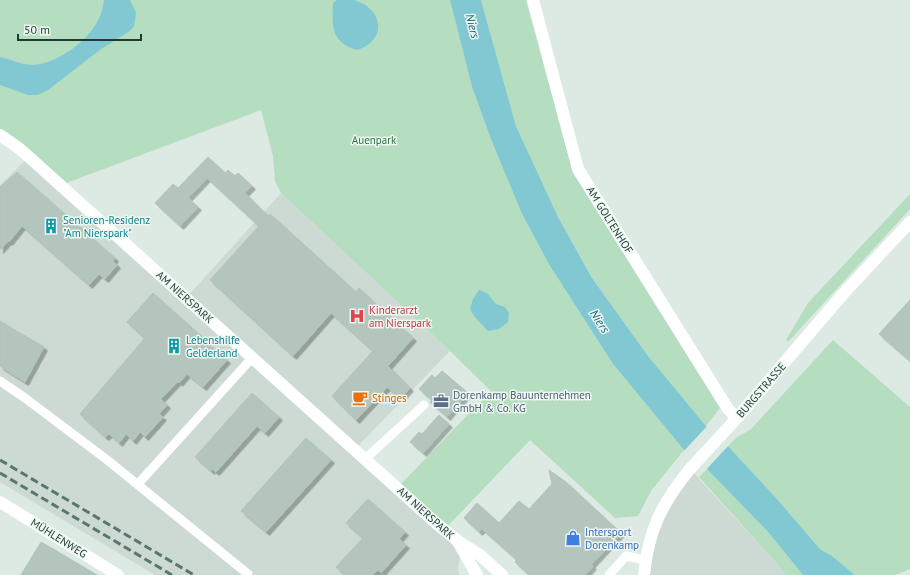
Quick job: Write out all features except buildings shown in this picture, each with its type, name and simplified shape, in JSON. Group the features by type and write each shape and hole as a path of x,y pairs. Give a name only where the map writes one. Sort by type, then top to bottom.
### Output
{"street":[{"name":"AM GOLTENHOF","path":"533,0 578,169 728,409 737,418"},
{"name":"AM NIERSPARK","path":"0,135 20,149 458,541 480,555 502,575"},
{"name":"BURGSTRASSE","path":"644,575 645,560 651,534 662,509 674,488 727,430 843,294 910,222"},
{"name":"MÜHLENWEG","path":"0,502 118,575"},
{"name":"AM NIERSPARK","path":"458,541 476,573"}],"lane":[{"path":"138,484 252,358"},
{"path":"0,381 63,426 138,484 248,574"},
{"path":"365,459 424,405"},
{"path":"609,575 626,556 645,560"}],"shaded area":[{"path":"29,157 186,298 281,193 450,351 355,449 461,552 458,569 459,575 155,575 0,482 0,185"},
{"path":"690,469 786,575 644,575 651,534"}],"green space":[{"name":"Auenpark","path":"0,0 450,0 472,87 492,142 522,214 550,266 613,364 684,450 651,491 638,516 615,518 530,440 444,530 397,488 491,391 281,193 275,181 273,156 261,110 61,185 0,135"},
{"path":"481,0 526,0 573,173 720,408 706,426 648,356 592,278 558,217 516,126"},
{"path":"910,194 910,209 788,342 786,340 808,303"},
{"path":"833,340 910,407 910,569 895,575 855,575 832,556 820,549 777,499 728,446 736,438 751,429"},
{"path":"707,469 768,532 803,575 786,575 699,477"}],"water":[{"path":"104,0 130,0 136,13 134,26 130,31 101,49 48,90 38,95 28,95 0,85 0,57 33,65 42,64 62,55 80,42 95,26 101,14"},
{"path":"337,0 353,0 360,2 366,5 375,15 378,21 377,34 368,45 357,50 348,47 338,38 333,26 333,3"},
{"name":"Niers","path":"450,0 481,0 516,126 558,217 592,278 648,356 706,426 728,446 777,499 820,549 832,556 855,575 803,575 768,532 707,469 684,450 613,364 550,266 522,214 492,142 472,87"},
{"path":"479,290 487,293 496,304 505,307 509,313 508,322 499,329 488,331 474,316 470,309 473,299"}],"pier":[{"path":"708,425 729,445 705,471 683,452"}],"railway":[{"path":"0,460 194,575"},
{"path":"0,473 172,575"}],"place":[{"name":"Senioren-Residenz \"Am Nierspark\"","path":"51,226"},
{"name":"Kinderarzt am Nierspark","path":"357,316"},
{"name":"Lebenshilfe Gelderland","path":"174,346"},
{"name":"Stinges","path":"360,398"},
{"name":"Dorenkamp Bauunternehmen GmbH & Co. KG","path":"441,401"},
{"name":"Intersport Dorenkamp","path":"573,538"}]}
